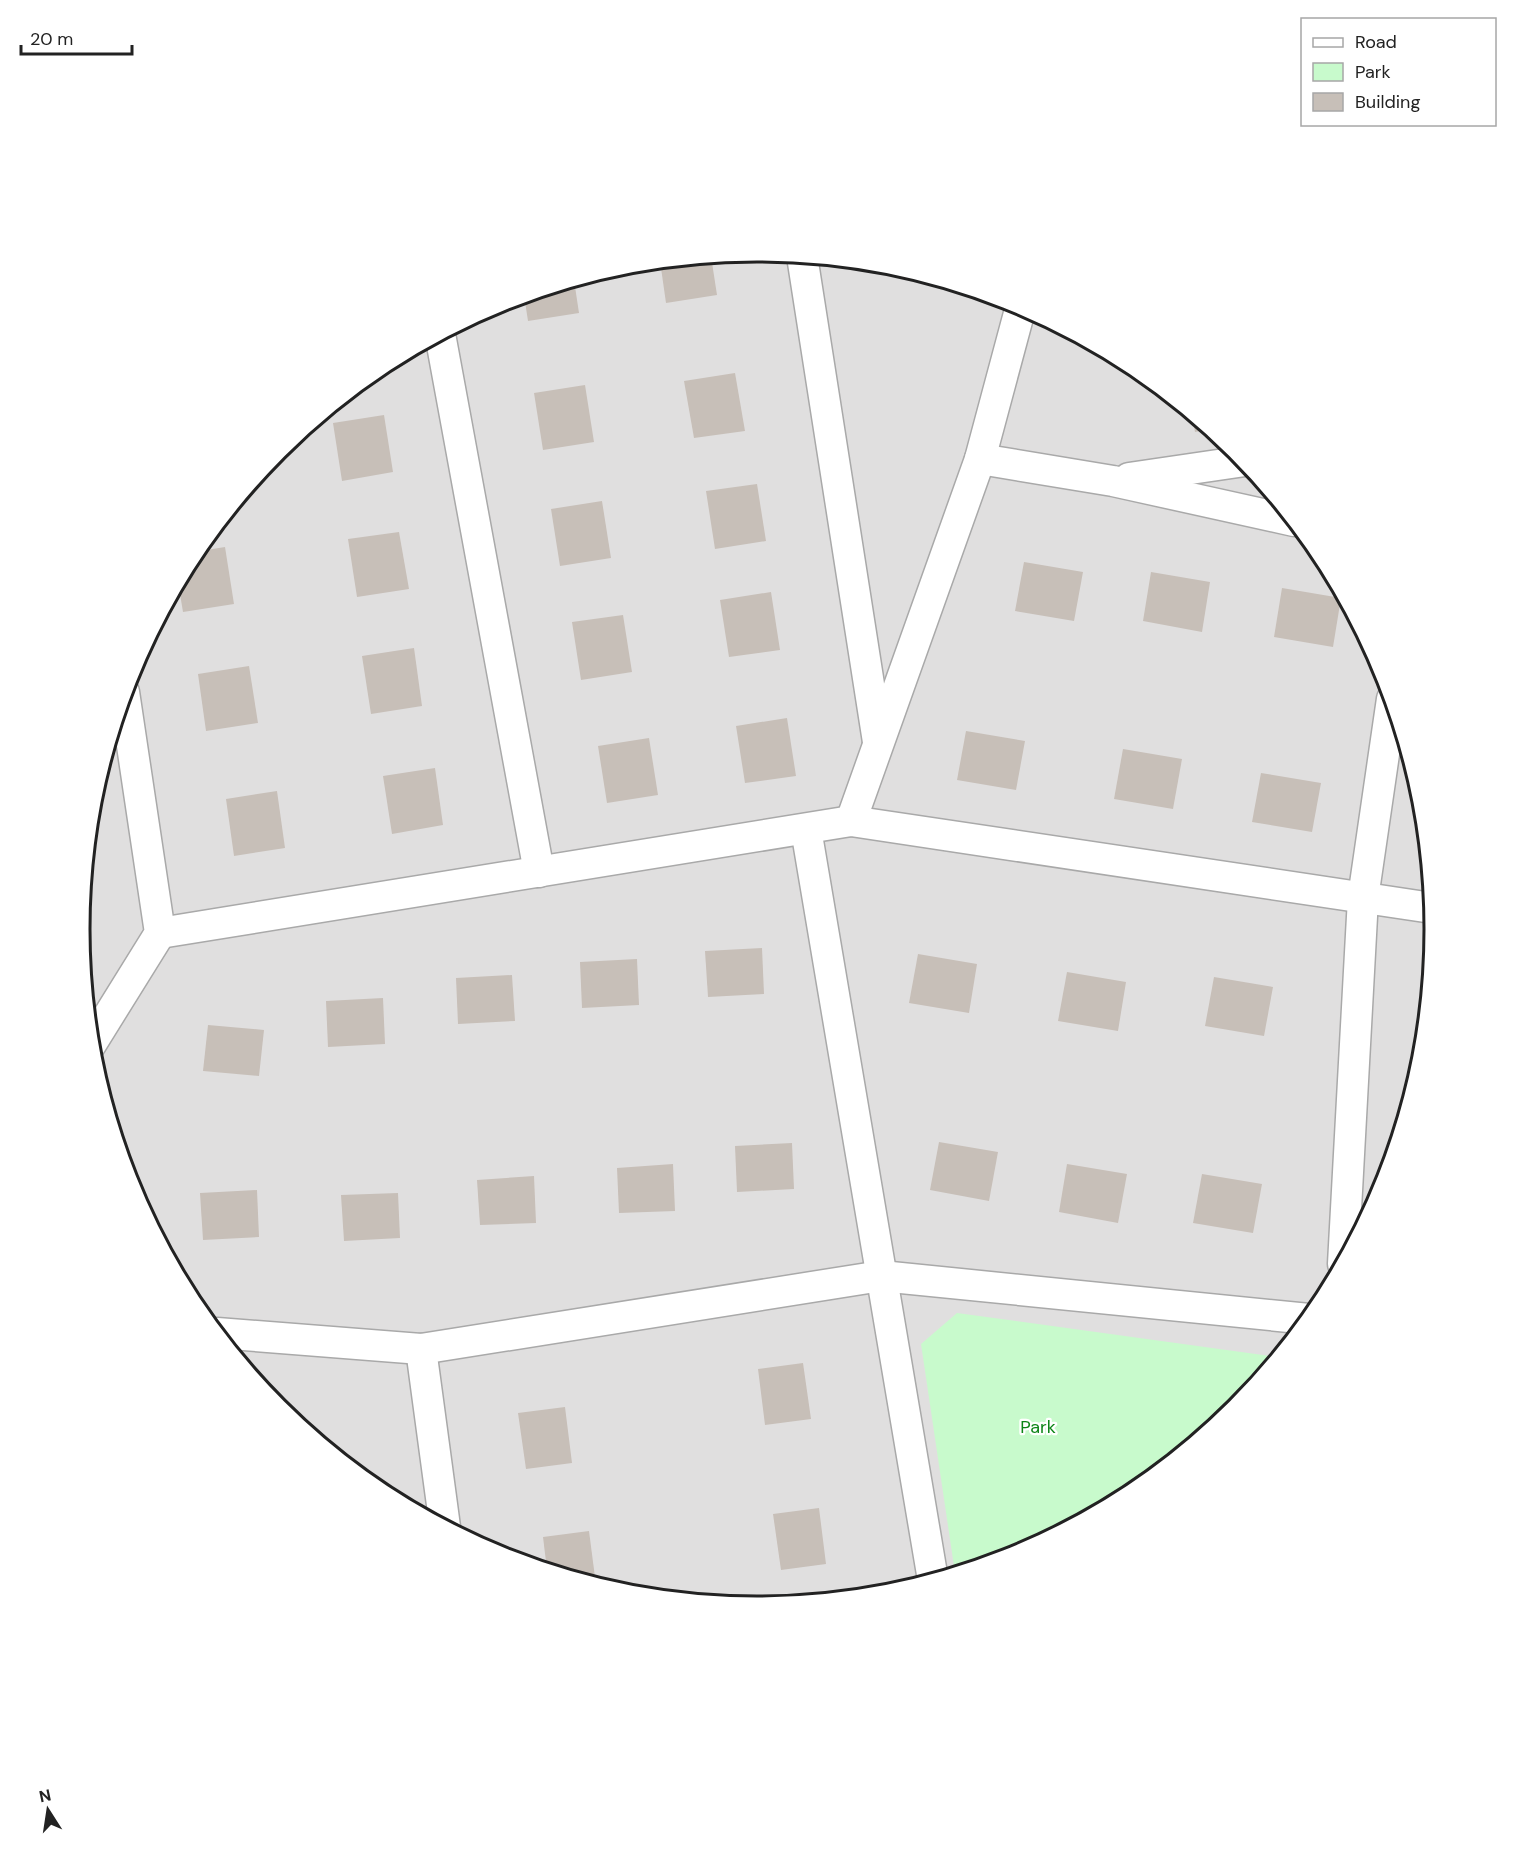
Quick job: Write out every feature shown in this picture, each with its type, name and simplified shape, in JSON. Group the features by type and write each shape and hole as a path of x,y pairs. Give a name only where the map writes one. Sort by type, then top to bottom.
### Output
{"street":[{"path":"803,263 878,745"},
{"path":"851,821 980,459 1018,316"},
{"path":"441,342 539,872"},
{"path":"980,459 1113,481 1282,518"},
{"path":"1113,481 1234,463"},
{"path":"99,1032 160,933 127,710"},
{"path":"1343,1247 1363,898 1389,717"},
{"path":"160,933 851,821 1423,907"},
{"path":"806,829 932,1572"},
{"path":"227,1334 421,1349 881,1276 1299,1318"},
{"path":"421,1349 444,1518"}],"shaded area":[{"path":"713,263 801,263 844,268 887,275 971,297 1052,331 1091,351 1128,374 1163,400 1229,457 1258,489 1312,558 1335,595 1373,674 1389,715 1411,799 1423,885 1423,973 1411,1059 1401,1102 1389,1143 1355,1224 1312,1300 1286,1335 1229,1401 1197,1430 1128,1484 1090,1507 1052,1527 971,1561 887,1583 801,1595 713,1595 670,1590 627,1583 543,1561 462,1527 423,1507 386,1484 317,1430 285,1401 228,1335 202,1300 159,1224 125,1143 113,1102 103,1059 91,973 91,885 96,842 103,799 125,715 159,634 179,595 202,558 256,489 285,457 351,400 386,374 462,331 543,297 584,285 627,275"}],"green space":[{"name":"Park","path":"957,1313 1269,1356 1229,1401 1163,1458 1128,1484 1052,1527 1012,1545 954,1566 921,1344"}],"building":[{"path":"712,263 717,295 666,303 661,269"},
{"path":"575,288 579,313 528,321 525,304"},
{"path":"735,373 745,431 694,438 684,381"},
{"path":"585,385 594,442 543,450 534,393"},
{"path":"384,415 393,472 342,481 333,423"},
{"path":"757,484 766,541 715,549 706,491"},
{"path":"602,501 611,558 560,566 551,509"},
{"path":"399,532 409,589 357,597 348,539"},
{"path":"225,547 234,604 183,612 180,594 208,550"},
{"path":"1024,562 1083,572 1074,621 1015,611"},
{"path":"1151,572 1210,582 1202,632 1143,621"},
{"path":"1282,588 1336,597 1340,605 1333,647 1274,637"},
{"path":"771,592 780,650 729,657 720,600"},
{"path":"623,615 632,672 581,680 572,622"},
{"path":"414,648 422,706 371,714 362,656"},
{"path":"249,666 258,723 206,731 198,674"},
{"path":"787,718 796,776 745,783 736,726"},
{"path":"966,731 1025,741 1016,790 957,780"},
{"path":"649,738 658,795 607,803 598,746"},
{"path":"1123,749 1182,759 1173,809 1114,799"},
{"path":"435,768 443,825 392,834 383,776"},
{"path":"1261,773 1321,783 1312,832 1252,822"},
{"path":"277,791 285,848 234,856 226,799"},
{"path":"762,948 764,994 708,997 705,951"},
{"path":"918,954 977,964 969,1013 909,1003"},
{"path":"637,959 639,1005 582,1008 580,962"},
{"path":"1067,972 1126,982 1118,1031 1058,1021"},
{"path":"512,975 515,1021 458,1024 456,978"},
{"path":"1214,977 1273,987 1264,1036 1205,1026"},
{"path":"383,998 385,1044 328,1047 326,1001"},
{"path":"208,1025 264,1030 259,1076 203,1071"},
{"path":"939,1142 998,1152 989,1201 930,1190"},
{"path":"792,1143 794,1189 737,1192 735,1146"},
{"path":"673,1164 675,1211 619,1213 617,1168"},
{"path":"1067,1164 1127,1174 1118,1223 1059,1212"},
{"path":"1202,1174 1262,1184 1253,1233 1193,1223"},
{"path":"534,1176 536,1223 480,1225 477,1180"},
{"path":"257,1190 259,1237 203,1240 200,1193"},
{"path":"398,1193 400,1238 344,1241 341,1195"},
{"path":"803,1363 811,1419 765,1425 758,1369"},
{"path":"565,1407 572,1463 526,1469 518,1413"},
{"path":"819,1508 826,1564 781,1570 773,1514"},
{"path":"589,1531 595,1576 546,1562 543,1537"}]}
